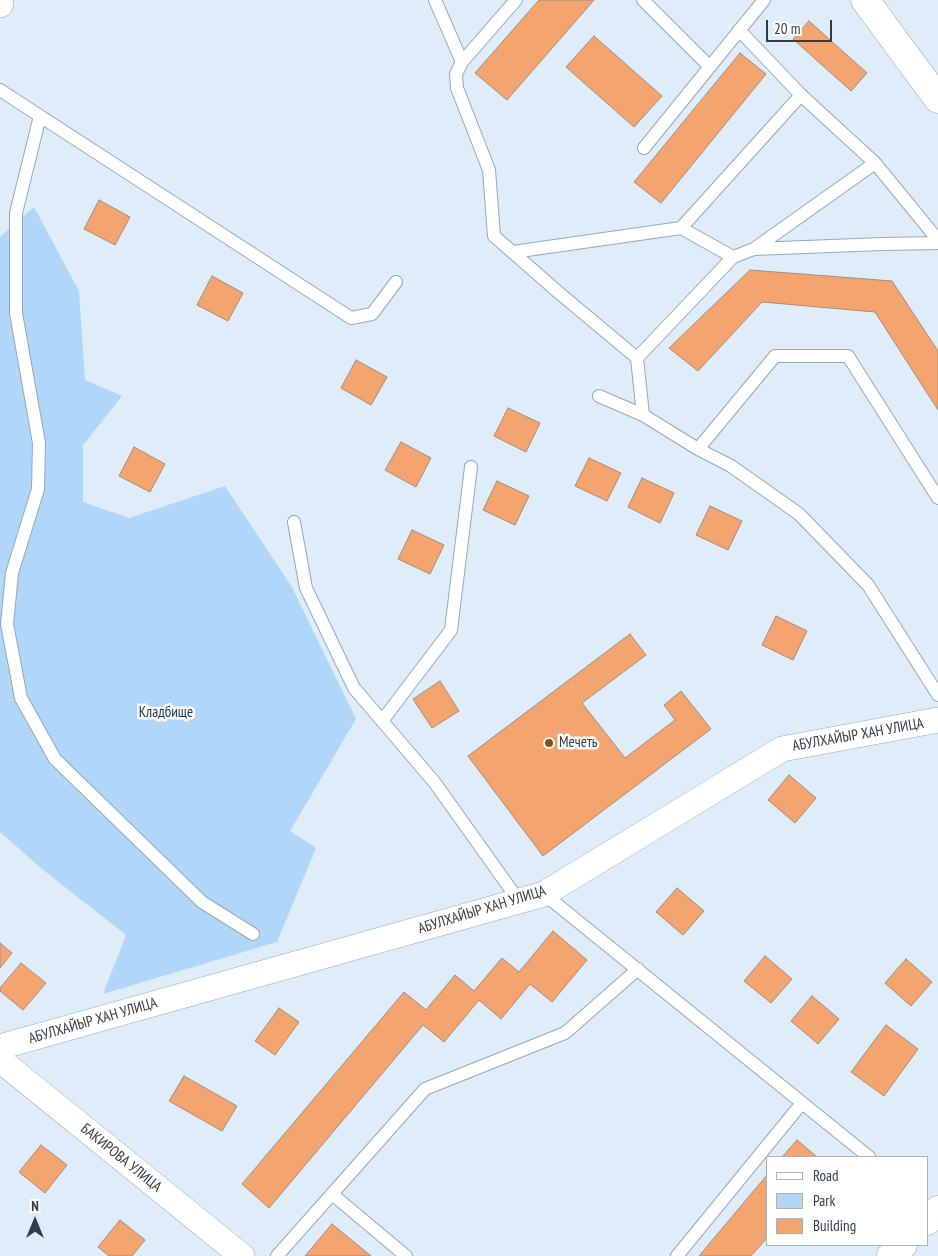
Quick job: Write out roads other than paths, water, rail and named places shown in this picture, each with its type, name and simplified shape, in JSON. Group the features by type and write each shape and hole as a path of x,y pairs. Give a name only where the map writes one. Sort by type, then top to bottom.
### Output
{"street":[{"path":"865,0 938,99"},
{"name":"АБУЛХАЙЫР ХАН УЛИЦА","path":"0,1047 544,894 782,749 938,720"},
{"name":"БАКИРОВА УЛИЦА","path":"0,1060 242,1256"},
{"path":"891,1256 902,1246"}],"lane":[{"path":"436,0 462,62"},
{"path":"516,0 462,62 456,74 458,88 489,170 494,236 637,358 643,415"},
{"path":"643,0 709,66"},
{"path":"644,148 764,0"},
{"path":"739,30 801,95 875,163 938,242"},
{"path":"0,90 351,318 372,314 396,282"},
{"path":"682,228 801,95"},
{"path":"40,116 16,213 16,313 39,443 38,489 12,573 7,624 21,698 56,759 202,902 254,934"},
{"path":"637,358 734,258 754,249 875,163"},
{"path":"512,252 682,228 734,258"},
{"path":"754,249 938,242"},
{"path":"698,449 775,356 848,356 938,498"},
{"path":"599,396 643,415 698,449 731,466 799,514 868,586 938,695"},
{"path":"382,721 452,630 471,467"},
{"path":"294,522 306,588 354,688 435,784 519,901"},
{"path":"544,894 868,1156"},
{"path":"277,1256 425,1089 565,1033 638,969"},
{"path":"677,1256 802,1103"},
{"path":"332,1194 406,1256"}],"place":[{"name":"Мечеть","path":"549,743"}],"park label":[{"name":"Кладбище","path":"166,713"}]}
